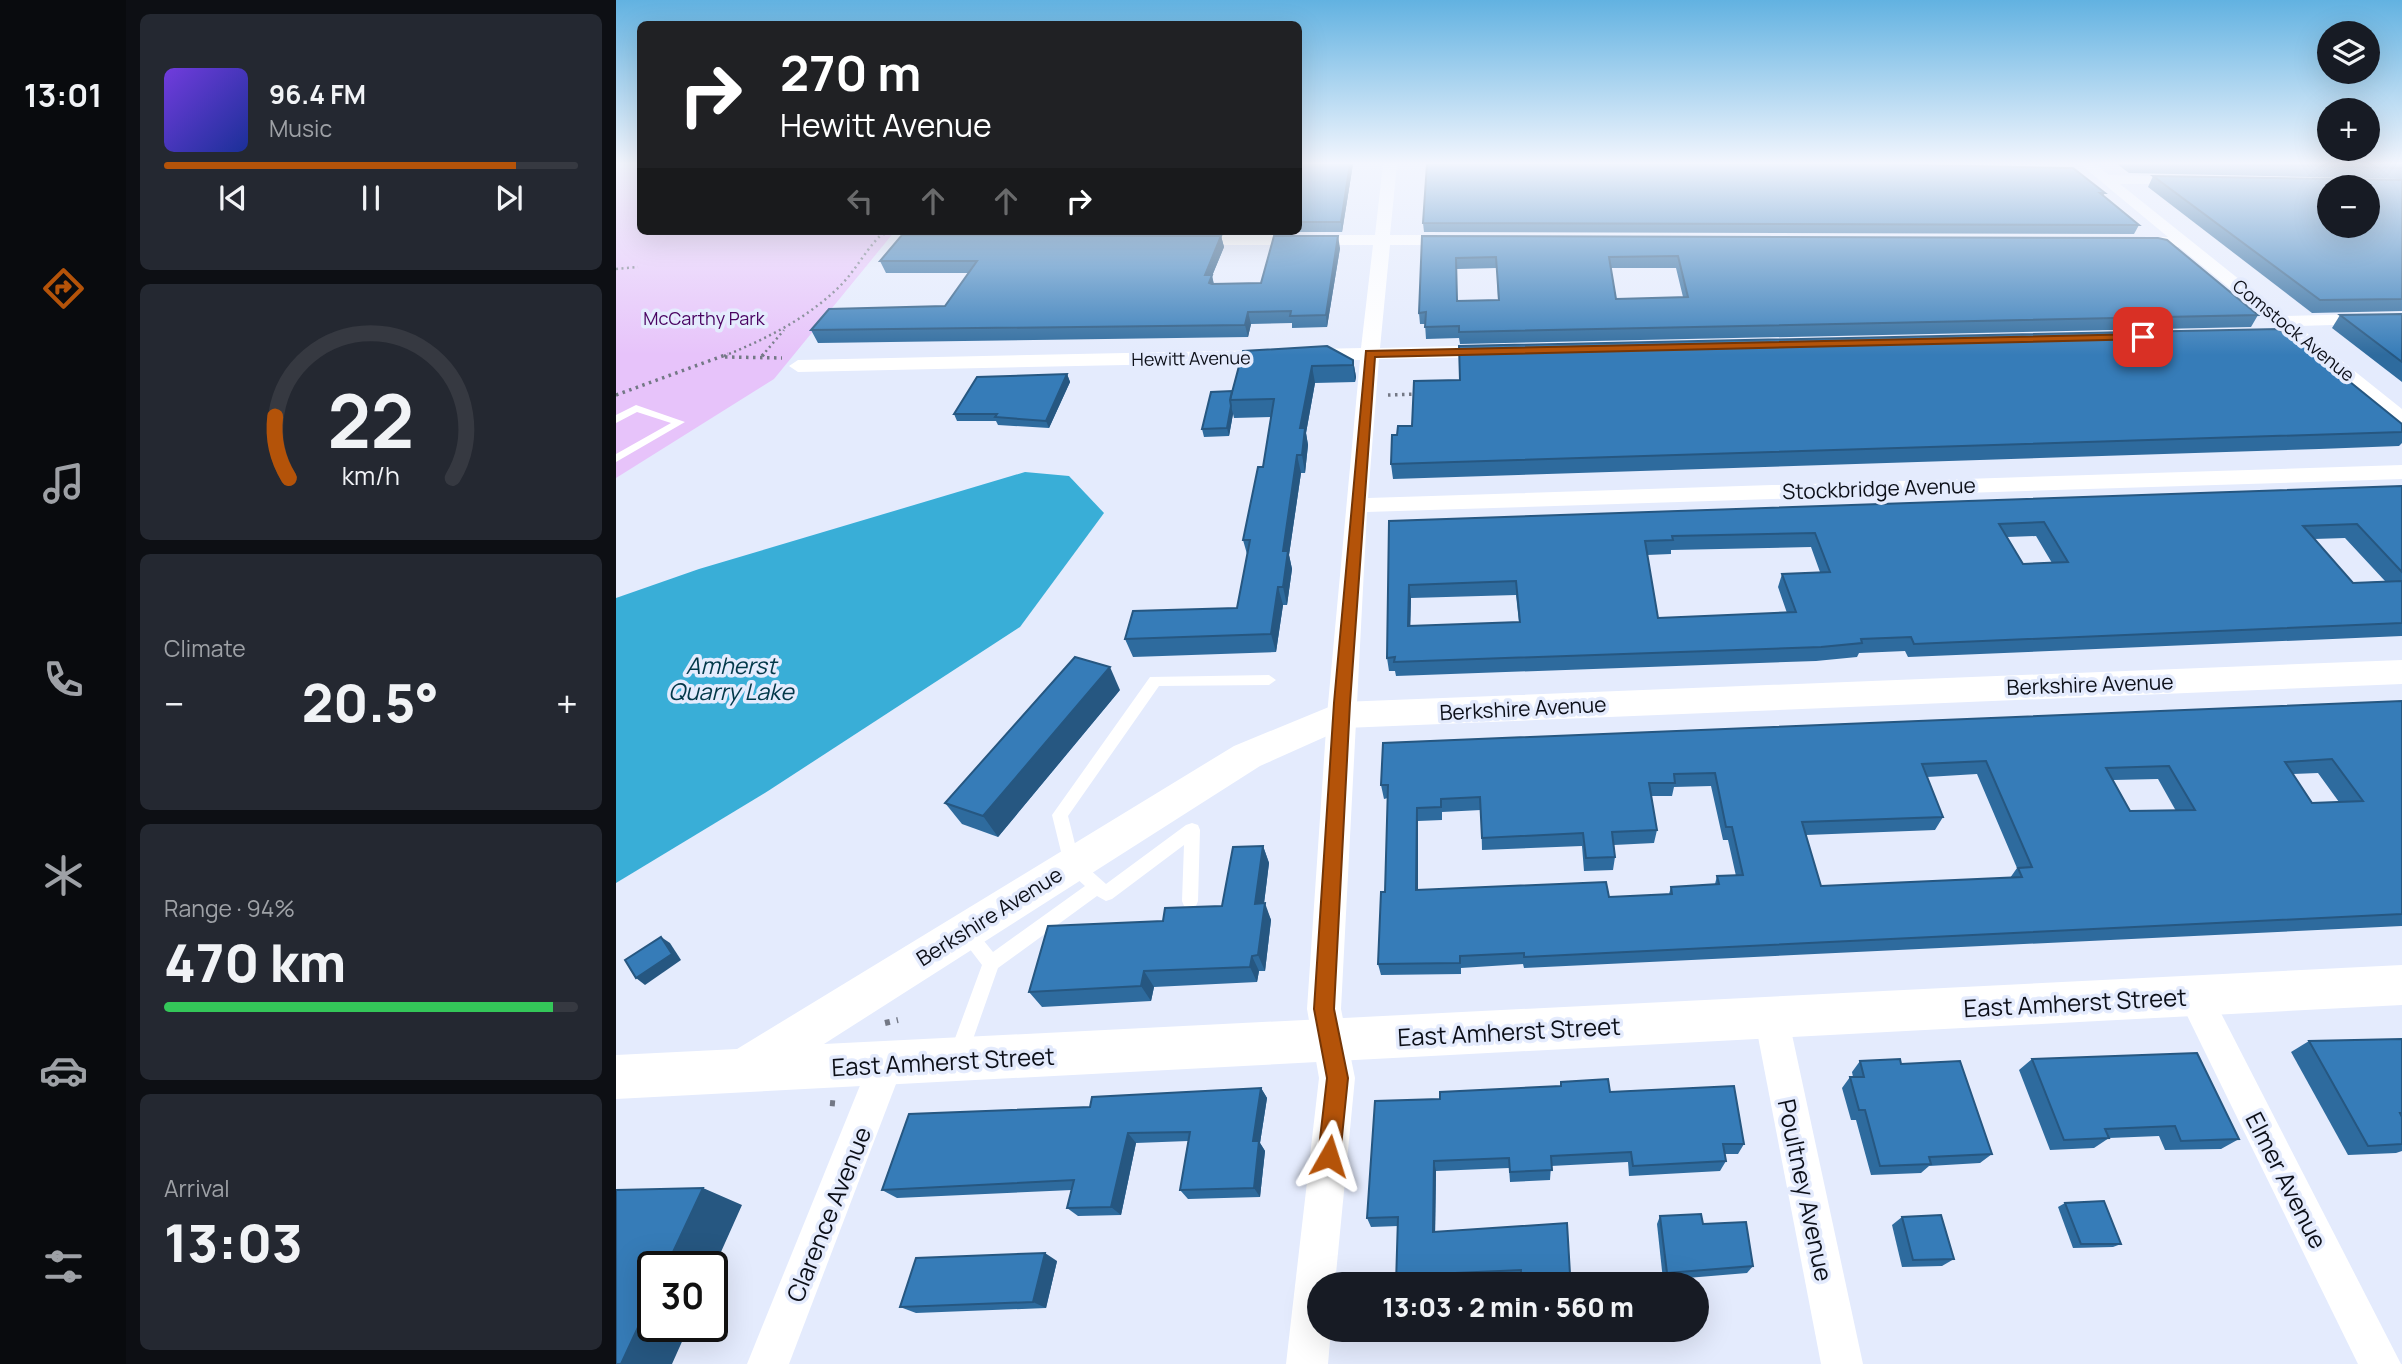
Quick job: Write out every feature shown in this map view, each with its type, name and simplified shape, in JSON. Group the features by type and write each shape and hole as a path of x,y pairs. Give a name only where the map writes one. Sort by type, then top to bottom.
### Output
{"street":[{"path":"1307,1364 1337,1078 1324,1009 1356,505 1382,228"},
{"name":"Comstock Avenue","path":"2164,228 2402,419"},
{"path":"1172,240 1470,240"},
{"path":"2110,242 2183,242"},
{"path":"2281,321 2402,318"},
{"path":"2226,335 2297,334"},
{"name":"Hewitt Avenue","path":"793,362 1518,351"},
{"name":"Stockbridge Avenue","path":"1356,505 2402,472"},
{"name":"Berkshire Avenue","path":"742,1071 965,931 1085,875 1247,756 1341,715 2402,672"},
{"name":"East Amherst Street","path":"616,1077 742,1071 886,1043 956,1060 2402,985"},
{"name":"Elmer Avenue","path":"2194,995 2380,1364"},
{"name":"Poultney Avenue","path":"1771,1016 1842,1364"},
{"name":"Clarence Avenue","path":"768,1364 886,1043"}],"lane":[{"path":"616,419 636,408 680,422 616,459"},
{"path":"1190,901 1192,830 1106,894 1085,875 1060,815 1155,681 1269,680"},
{"path":"956,1060 990,963 1085,875"},
{"path":"965,931 990,963"}],"path":[{"path":"616,395 724,357 774,331 842,285 865,248 880,235"},
{"path":"905,239 908,235"},
{"path":"616,269 638,267"},
{"path":"761,357 784,330 774,331"},
{"path":"724,357 761,357 793,362"},
{"path":"1380,395 1427,394"},
{"path":"886,1043 898,1020"}],"green space":[{"name":"McCarthy Park","path":"616,228 637,228 637,235 892,235 774,379 616,478"}],"water":[{"name":"Amherst Quarry Lake","path":"1025,472 1069,476 1104,513 1020,627 768,791 616,883 616,598 699,569"}],"building":[{"path":"2223,228 2317,228 2317,238 2380,238 2380,228 2402,228 2402,299 2320,300"},
{"path":"902,235 1221,236 1205,275 1212,275 1209,283 1212,284 1261,283 1274,236 1338,236 1326,315 1290,316 1291,311 1248,312 1245,325 811,330 829,309 945,306 977,261 880,261"},
{"path":"1422,236 2158,238 2167,240 2258,315 1459,332 1459,326 1425,327 1426,312 1419,313","holes":["1678,256 1688,297 1616,299 1609,257","1496,257 1499,300 1457,301 1456,258"]},
{"path":"2402,314 2402,362 2340,315"},
{"path":"2279,329 2286,335 2292,335 2402,424 2402,432 1391,464 1392,435 1397,435 1398,426 1412,426 1414,381 1460,380 1459,346"},
{"path":"1327,346 1353,360 1353,365 1312,366 1300,428 1305,428 1302,455 1297,455 1283,551 1288,551 1283,587 1278,587 1271,634 1125,639 1133,611 1237,608 1250,540 1243,540 1258,467 1263,467 1274,399 1230,400 1243,351"},
{"path":"1067,374 1046,421 995,417 997,414 954,414 977,377"},
{"path":"1232,391 1227,428 1202,429 1211,392"},
{"path":"2402,486 2402,572 2357,524 2303,526 2353,583 2402,581 2402,623 1914,644 1911,637 1861,639 1862,643 1821,647 1394,662 1395,657 1387,658 1389,521","holes":["2044,522 2068,562 2023,564 1999,524","1815,533 1830,572 1782,574 1796,612 1658,618 1645,541 1673,540 1672,536","1516,581 1520,622 1408,626 1409,585"]},
{"path":"1075,657 1110,667 983,816 945,803"},
{"path":"2402,701 2402,914 1524,957 1524,953 1460,956 1460,963 1378,964 1381,892 1385,892 1388,785 1381,785 1383,743","holes":["2332,759 2363,801 2312,803 2285,762","1986,761 2032,867 2018,868 2022,877 1821,886 1802,822 1943,817 1922,764","2169,766 2195,810 2130,811 2106,768","1715,773 1726,827 1732,827 1743,875 1717,876 1719,884 1671,887 1672,894 1609,897 1606,882 1416,890 1417,808 1441,807 1441,799 1480,797 1482,838 1583,833 1586,858 1615,857 1612,832 1657,830 1649,783 1675,783 1674,774"]},
{"path":"1263,846 1255,904 1265,903 1258,955 1252,956 1250,967 1144,971 1141,986 1029,992 1048,926 1163,921 1165,908 1222,906 1233,847"},
{"path":"661,937 672,954 636,978 625,960"},
{"path":"2402,1039 2402,1144 2368,1146 2309,1041"},
{"path":"2197,1053 2239,1139 2181,1141 2175,1126 2105,1129 2109,1138 2064,1140 2032,1059"},
{"path":"1900,1059 1901,1064 1960,1061 1992,1154 1929,1157 1931,1164 1880,1166 1865,1110 1859,1110 1850,1077 1864,1077 1860,1061"},
{"path":"1608,1079 1610,1092 1734,1086 1744,1144 1723,1144 1726,1161 1633,1166 1631,1152 1551,1156 1552,1170 1510,1172 1509,1158 1434,1161 1433,1232 1567,1223 1570,1272 1396,1272 1398,1217 1367,1218 1375,1101 1440,1099 1440,1092 1561,1086 1561,1082"},
{"path":"1261,1088 1253,1141 1259,1141 1254,1188 1180,1190 1190,1132 1128,1133 1111,1207 1067,1208 1074,1180 882,1190 909,1114 1090,1107 1092,1097"},
{"path":"703,1188 673,1251 637,1251 637,1330 621,1364 616,1364 616,1190"},
{"path":"2104,1201 2121,1244 2081,1244 2065,1203"},
{"path":"1701,1214 1703,1224 1746,1222 1753,1266 1667,1272 1660,1216"},
{"path":"1941,1215 1954,1259 1913,1260 1902,1217"},
{"path":"1045,1253 1033,1302 900,1307 916,1258"}],"route":[{"path":"1329,1156 1337,1078 1324,1009 1342,703 1370,354 2143,337"}]}
